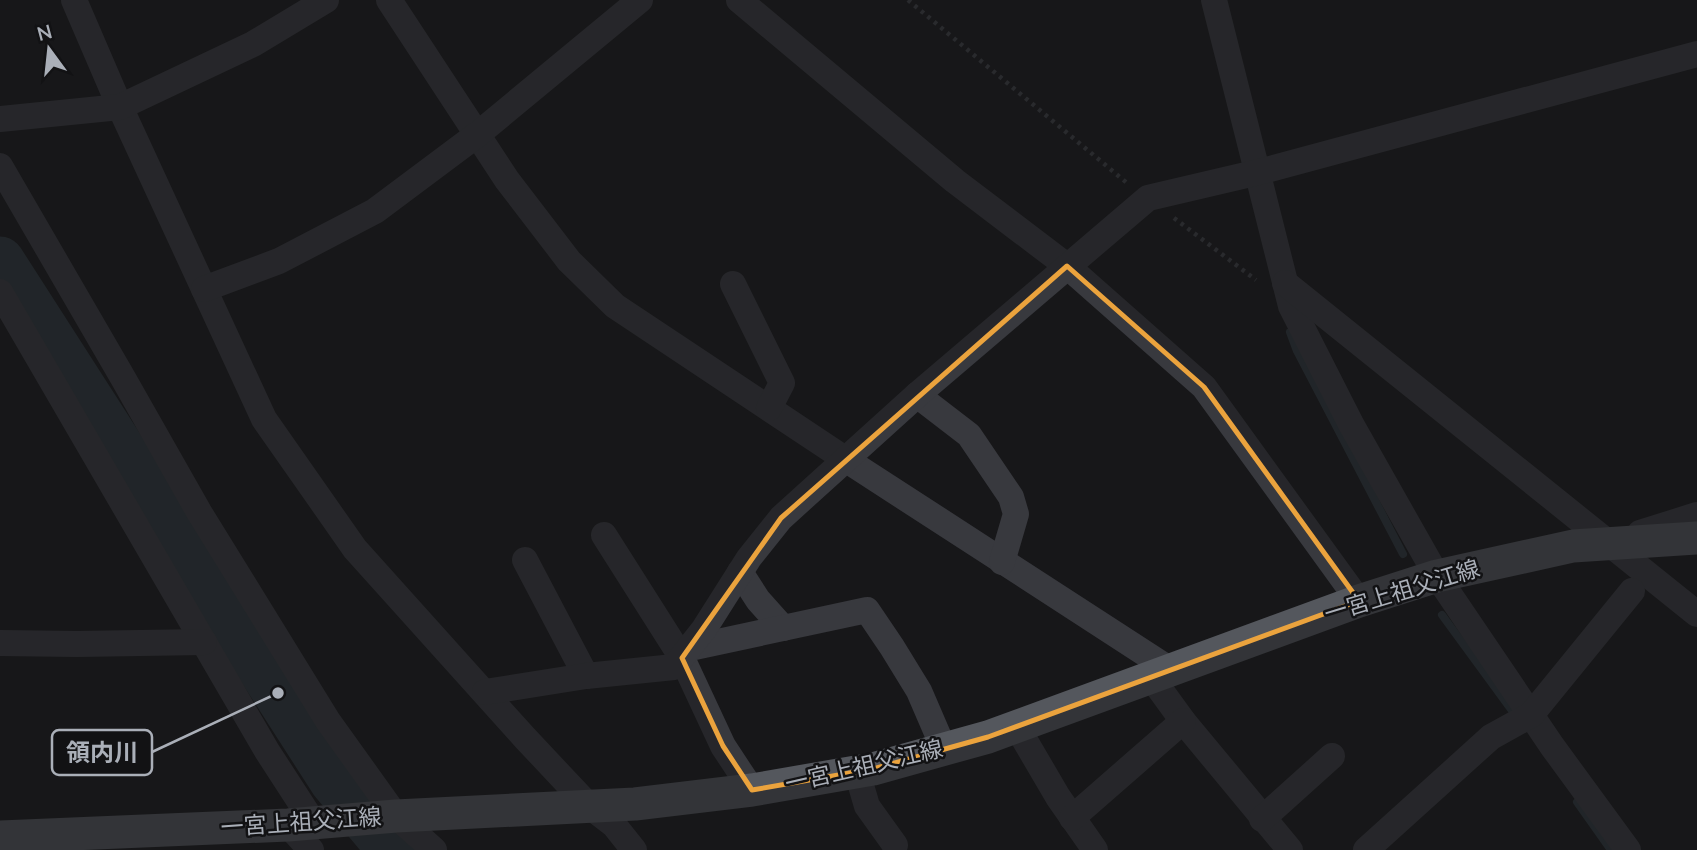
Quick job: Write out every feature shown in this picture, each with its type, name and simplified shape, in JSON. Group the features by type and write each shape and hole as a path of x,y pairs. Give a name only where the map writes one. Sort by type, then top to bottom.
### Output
{"main road":[{"name":"一宮上祖父江線","path":"0,837 123,841 308,829 391,816 635,804 752,790 856,772 1017,727 1359,601 1437,576 1573,546 1697,538"}],"street":[{"path":"74,0 120,107 264,419 340,528 380,578 525,738 589,805 614,825 634,850"},
{"path":"0,119 120,107 253,44 326,0"},
{"path":"389,0 507,180 569,261 615,306 1002,562 1160,673 1183,721 1290,850"},
{"path":"204,289 279,261 374,211 478,134 640,0"},
{"path":"739,0 954,181 1067,266 1204,387 1359,601"},
{"path":"1214,0 1291,306 1345,412 1437,576 1531,715 1628,850"},
{"path":"485,692 586,676 674,667 781,518 917,395 1148,198 1259,173 1697,54"},
{"path":"0,166 124,378 198,512 328,721 391,816 435,850"},
{"path":"1285,283 1697,614"},
{"path":"733,284 782,383 769,408"},
{"path":"0,292 267,751 308,829"},
{"path":"917,395 969,435 1011,497 1016,514 1002,562"},
{"path":"1608,542 1697,515"},
{"path":"604,535 686,653 723,746 752,790"},
{"path":"525,560 586,676"},
{"path":"740,572 758,600 783,628"},
{"path":"1366,850 1491,737 1531,715 1632,591"},
{"path":"686,653 867,610 919,691 944,749"},
{"path":"0,643 204,642"},
{"path":"1072,818 1183,721"},
{"path":"1017,727 1058,797 1095,850"},
{"path":"1262,819 1332,756"},
{"path":"856,772 867,806 895,845"}],"highlighted area":[{"path":"1067,266 1204,387 1359,601 988,737 873,769 752,790 723,746 682,658 781,518"}],"waterway":[{"path":"0,261 334,781 392,850"},
{"path":"1290,332 1297,351 1403,554"},
{"path":"1442,615 1513,712"},
{"path":"1577,802 1611,850"}],"place":[{"name":"領内川","path":"278,693"}]}
